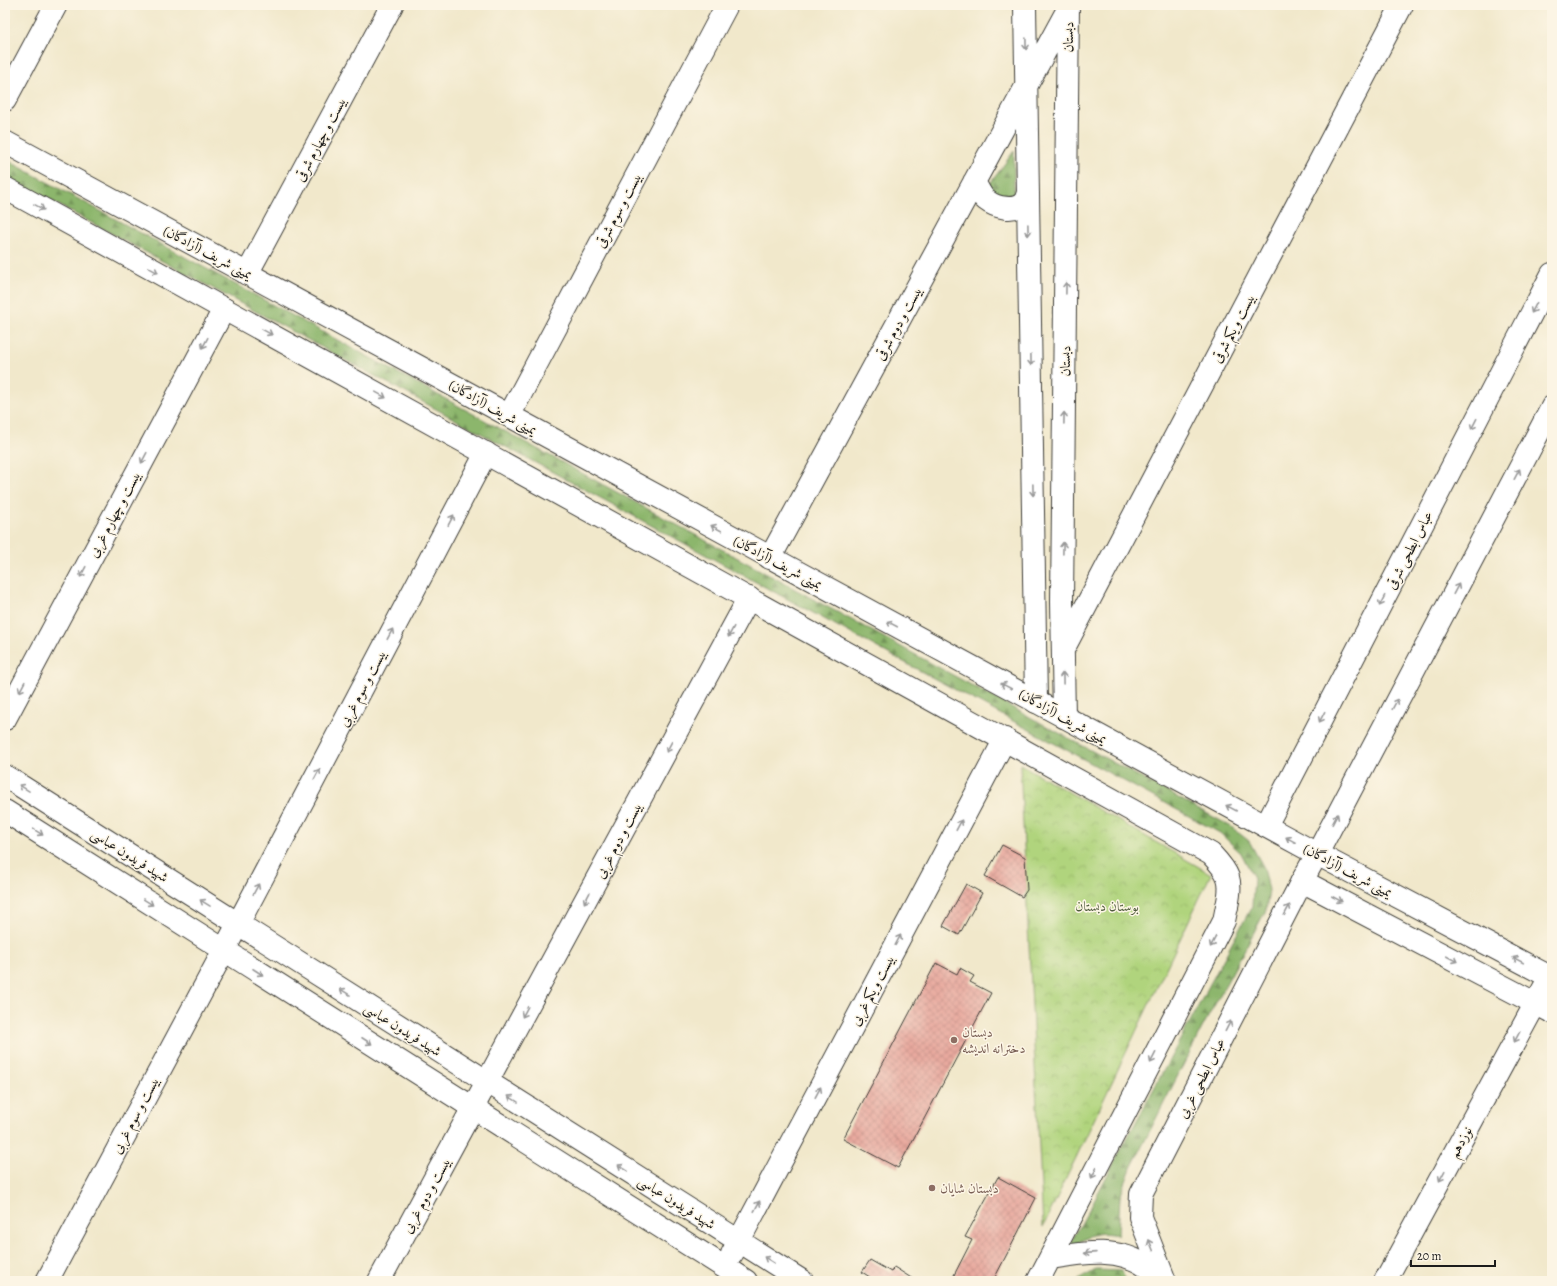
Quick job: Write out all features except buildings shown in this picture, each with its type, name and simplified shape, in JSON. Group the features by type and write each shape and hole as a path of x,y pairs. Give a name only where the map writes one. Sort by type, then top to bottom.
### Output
{"street":[{"path":"5,100 56,5"},
{"name":"بیست و چهارم شرقی","path":"247,274 392,5"},
{"name":"بیست و سوم شرقی","path":"509,416 728,5"},
{"path":"1025,5 1036,702"},
{"name":"بیست و یکم شرقی","path":"1063,650 1402,5"},
{"name":"بیست و دوم شرقی","path":"770,558 1026,88 1069,6"},
{"name":"دبستان","path":"1064,717 1062,602 1069,6"},
{"name":"یمینی شریف (آزادگان)","path":"5,142 1317,854 1551,976"},
{"path":"974,182 986,201 997,206 1007,208 1015,207 1024,202 1028,193"},
{"path":"5,188 1211,854 1226,870 1229,889 1224,921 1038,1281"},
{"name":"عباس ابطحی شرقی","path":"1266,826 1552,274"},
{"name":"بیست و چهارم غربی","path":"5,719 224,309"},
{"path":"1317,854 1552,407"},
{"name":"بیست و سوم غربی","path":"47,1281 238,924 486,453"},
{"name":"بیست و دوم غربی","path":"379,1281 749,598"},
{"path":"1035,603 1062,602"},
{"name":"بیست و یکم غربی","path":"721,1274 1005,739"},
{"name":"شهید فریدون عباسی","path":"5,776 802,1281"},
{"path":"5,811 473,1109 721,1274 746,1281"},
{"name":"عباس ابطحی غربی","path":"1165,1281 1140,1217 1141,1194 1317,854"},
{"path":"1302,881 1544,1007"},
{"name":"نوزدهم","path":"1385,1281 1544,1007 1551,976"},
{"path":"1050,1258 1092,1252 1129,1257 1148,1267 1160,1281"}],"green space":[{"path":"1014,151 1014,195 1006,198 998,197 990,189 989,185"},
{"path":"5,159 1230,826 1249,841 1264,868 1269,890 1266,910 1201,1030 1131,1168 1120,1197 1118,1235 1102,1233 1095,1234 1084,1238 1065,1251 1079,1228 1252,906 1254,878 1241,853 1220,833 5,176"},
{"name":"بوستان دبستان","path":"1020,764 1211,874 1043,1227"},
{"path":"1096,1270 1122,1271 1125,1281 1076,1281"}],"place":[{"name":"دبستان دخترانه اندیشه","path":"954,1040"},
{"name":"دبستان شایان","path":"932,1188"}]}
